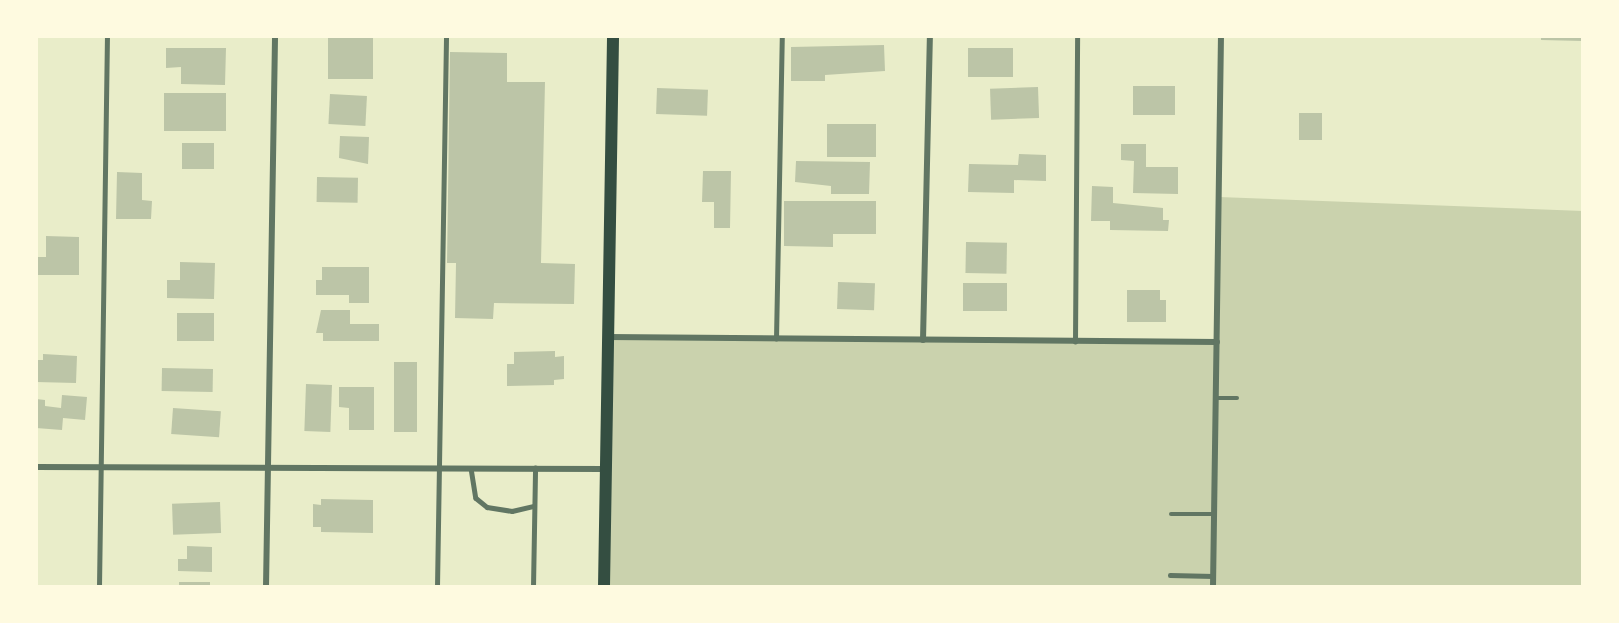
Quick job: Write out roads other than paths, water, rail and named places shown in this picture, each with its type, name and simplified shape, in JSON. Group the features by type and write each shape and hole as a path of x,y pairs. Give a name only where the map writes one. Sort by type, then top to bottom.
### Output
{"main road":[{"path":"604,587 613,36"}],"street":[{"path":"266,587 275,36"},
{"path":"923,340 930,36"},
{"path":"1213,587 1221,36"},
{"path":"608,337 1216,342"},
{"path":"36,467 606,469"}],"lane":[{"path":"99,587 107,36"},
{"path":"437,587 446,36"},
{"path":"776,339 782,36"},
{"path":"1075,342 1077,36"},
{"path":"1216,398 1237,398"},
{"path":"471,468 476,498 487,507 512,511 533,506"},
{"path":"533,587 535,468"},
{"path":"1171,514 1214,514"},
{"path":"1170,575 1213,576"}]}
